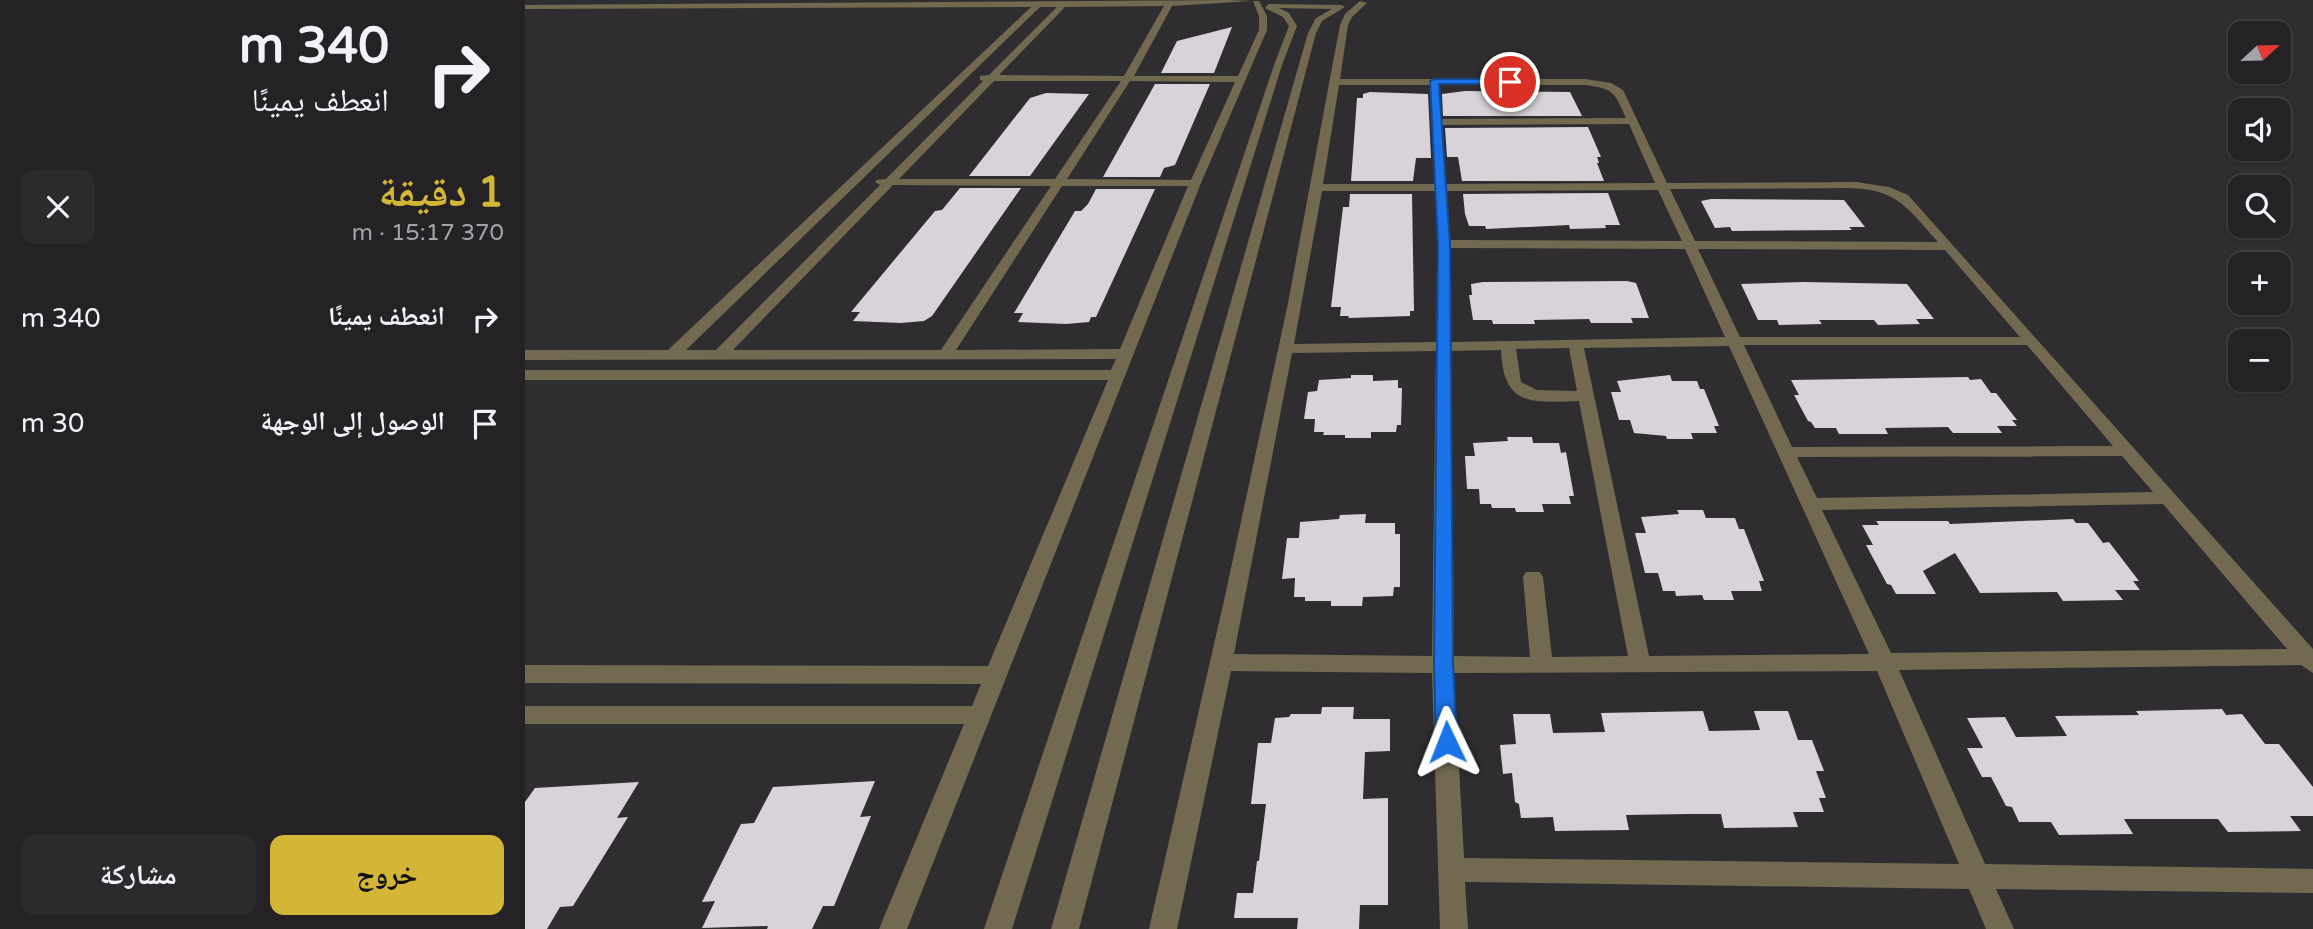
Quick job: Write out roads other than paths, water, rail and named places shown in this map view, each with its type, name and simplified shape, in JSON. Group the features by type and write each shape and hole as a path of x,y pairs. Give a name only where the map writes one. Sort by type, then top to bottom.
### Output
{"street":[{"path":"525,7 1254,2 1303,9 1368,2"},
{"path":"893,929 1195,183 1264,25 1263,16 1254,2"},
{"path":"998,929 1093,632 1206,297 1278,65 1293,26 1286,15 1254,2"},
{"path":"1163,929 1223,662 1286,349 1345,20 1368,2"},
{"path":"945,355 1146,50 1159,19 1170,4"},
{"path":"672,355 1038,5"},
{"path":"720,355 1063,5"},
{"path":"1065,929 1312,33 1319,20 1341,7"},
{"path":"963,78 1242,79"},
{"path":"1434,81 1444,244 1443,664 1454,929"},
{"path":"1336,82 1601,83 1618,90 1884,662 2000,929"},
{"path":"1437,122 1633,121"},
{"path":"853,182 1195,183"},
{"path":"1317,188 1873,186 1904,198 1949,246 2310,661"},
{"path":"1444,244 1949,246"},
{"path":"1286,349 1734,341 2031,341"},
{"path":"1575,343 1640,664"},
{"path":"1507,344 1514,383 1523,391 1537,395 1586,396"},
{"path":"525,355 1126,354"},
{"path":"525,376 1117,375"},
{"path":"1786,452 2127,451"},
{"path":"1810,503 2168,498"},
{"path":"1533,577 1542,666"},
{"path":"1223,662 1542,666 2310,661"},
{"path":"525,674 994,675"},
{"path":"525,715 978,715"},
{"path":"1452,870 2313,881"}]}
